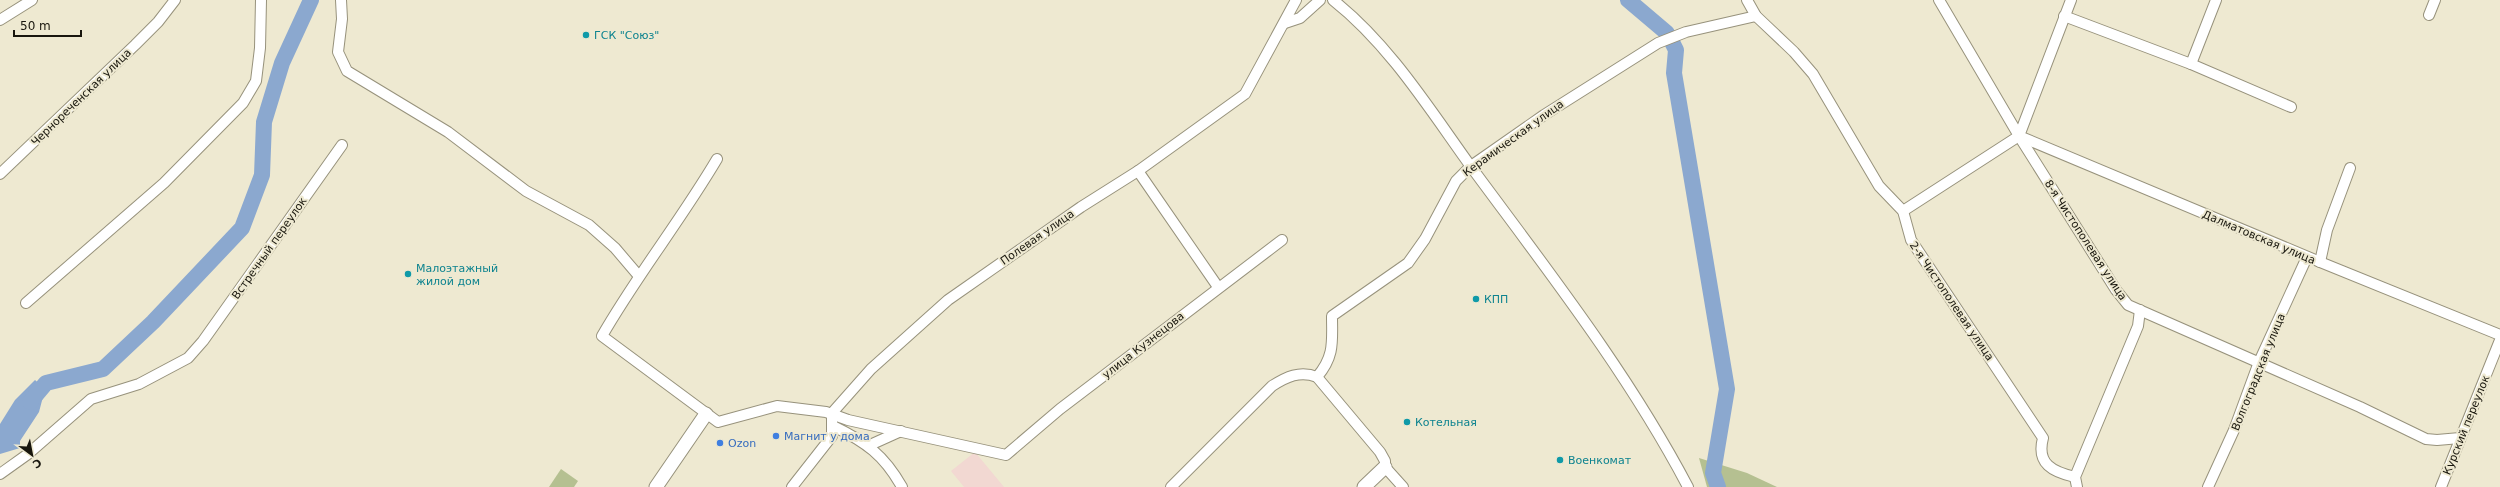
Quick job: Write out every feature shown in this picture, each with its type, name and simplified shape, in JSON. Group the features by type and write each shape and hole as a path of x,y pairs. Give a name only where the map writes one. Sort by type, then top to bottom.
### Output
{"street":[{"path":"0,20 32,0"},
{"name":"Чернореченская улица","path":"0,174 135,45 158,22 175,0"},
{"path":"26,303 164,183 242,102 256,81 260,48 262,0"},
{"path":"341,0 342,19 338,52 347,71 448,132 526,191 589,225 615,248 638,275"},
{"name":"Полевая улица","path":"832,413 871,369 948,300 1081,207 1138,171 1245,94 1285,23 1296,0"},
{"path":"1285,23 1300,18 1320,0"},
{"path":"1333,0 1369,34 1432,110 1604,348 1672,456 1688,487"},
{"name":"2-я Чистополевая улица","path":"1747,0 1756,16 1794,52 1813,74 1879,186 1903,211 1911,240 2043,438 2040,448 2048,466 2056,472 2076,482"},
{"name":"8-я Чистополевая улица","path":"1939,0 2019,136 2122,298 2128,305 2259,362 2426,439 2437,440 2460,438"},
{"path":"1903,211 2019,136 2071,0"},
{"path":"2191,64 2216,0"},
{"path":"2429,15 2435,0"},
{"name":"Керамическая улица","path":"1317,377 1326,366 1331,354 1332,316 1408,263 1426,239 1456,181 1471,166 1544,114 1658,43 1686,32 1756,16"},
{"path":"2064,16 2191,64 2291,107"},
{"name":"Далматовская улица","path":"2019,136 2307,257 2500,335"},
{"name":"Встречный переулок","path":"0,474 28,454 91,399 139,384 188,358 195,351 342,145"},
{"path":"716,159 688,207 638,275 602,336 718,422 777,406 832,413 848,420 901,431"},
{"path":"2320,262 2327,230 2350,168"},
{"path":"1138,171 1218,287"},
{"name":"улица Кузнецова","path":"901,431 1006,454 1060,409 1218,287 1282,240"},
{"name":"Волгоградская улица","path":"2208,487 2234,430 2259,362 2307,257"},
{"path":"2076,482 2138,326 2140,310"},
{"name":"Курский переулок","path":"2441,487 2500,340"},
{"path":"1171,487 1272,386 1283,378 1300,373 1317,377 1380,452 1385,461 1385,467 1403,487"},
{"path":"792,487 832,436 832,413"},
{"path":"656,487 706,414"},
{"path":"833,426 870,445 892,468 902,487"},
{"path":"870,445 901,431"},
{"path":"1364,487 1385,467"}],"shaded area":[{"path":"975,452 1004,487 964,487 951,471"}],"green space":[{"path":"1699,458 1747,473 1777,487 1707,487"},
{"path":"561,469 578,481 574,487 549,487"}],"water":[{"path":"35,380 45,389 39,412 20,441 20,448 0,454 0,424 15,400"}],"waterway":[{"path":"30,402 46,383 103,369 153,322 242,228 262,175 264,122 282,63 311,0"},
{"path":"1628,0 1667,33"},
{"path":"1672,42 1676,50 1674,73 1727,389 1713,473 1718,487"}],"place":[{"name":"ГСК \"Союз\"","path":"586,35"},
{"name":"Малоэтажный жилой дом","path":"408,274"},
{"name":"КПП","path":"1476,299"},
{"name":"Котельная","path":"1407,422"},
{"name":"Магнит у дома","path":"776,436"},
{"name":"Ozon","path":"720,443"},
{"name":"Военкомат","path":"1560,460"}]}
